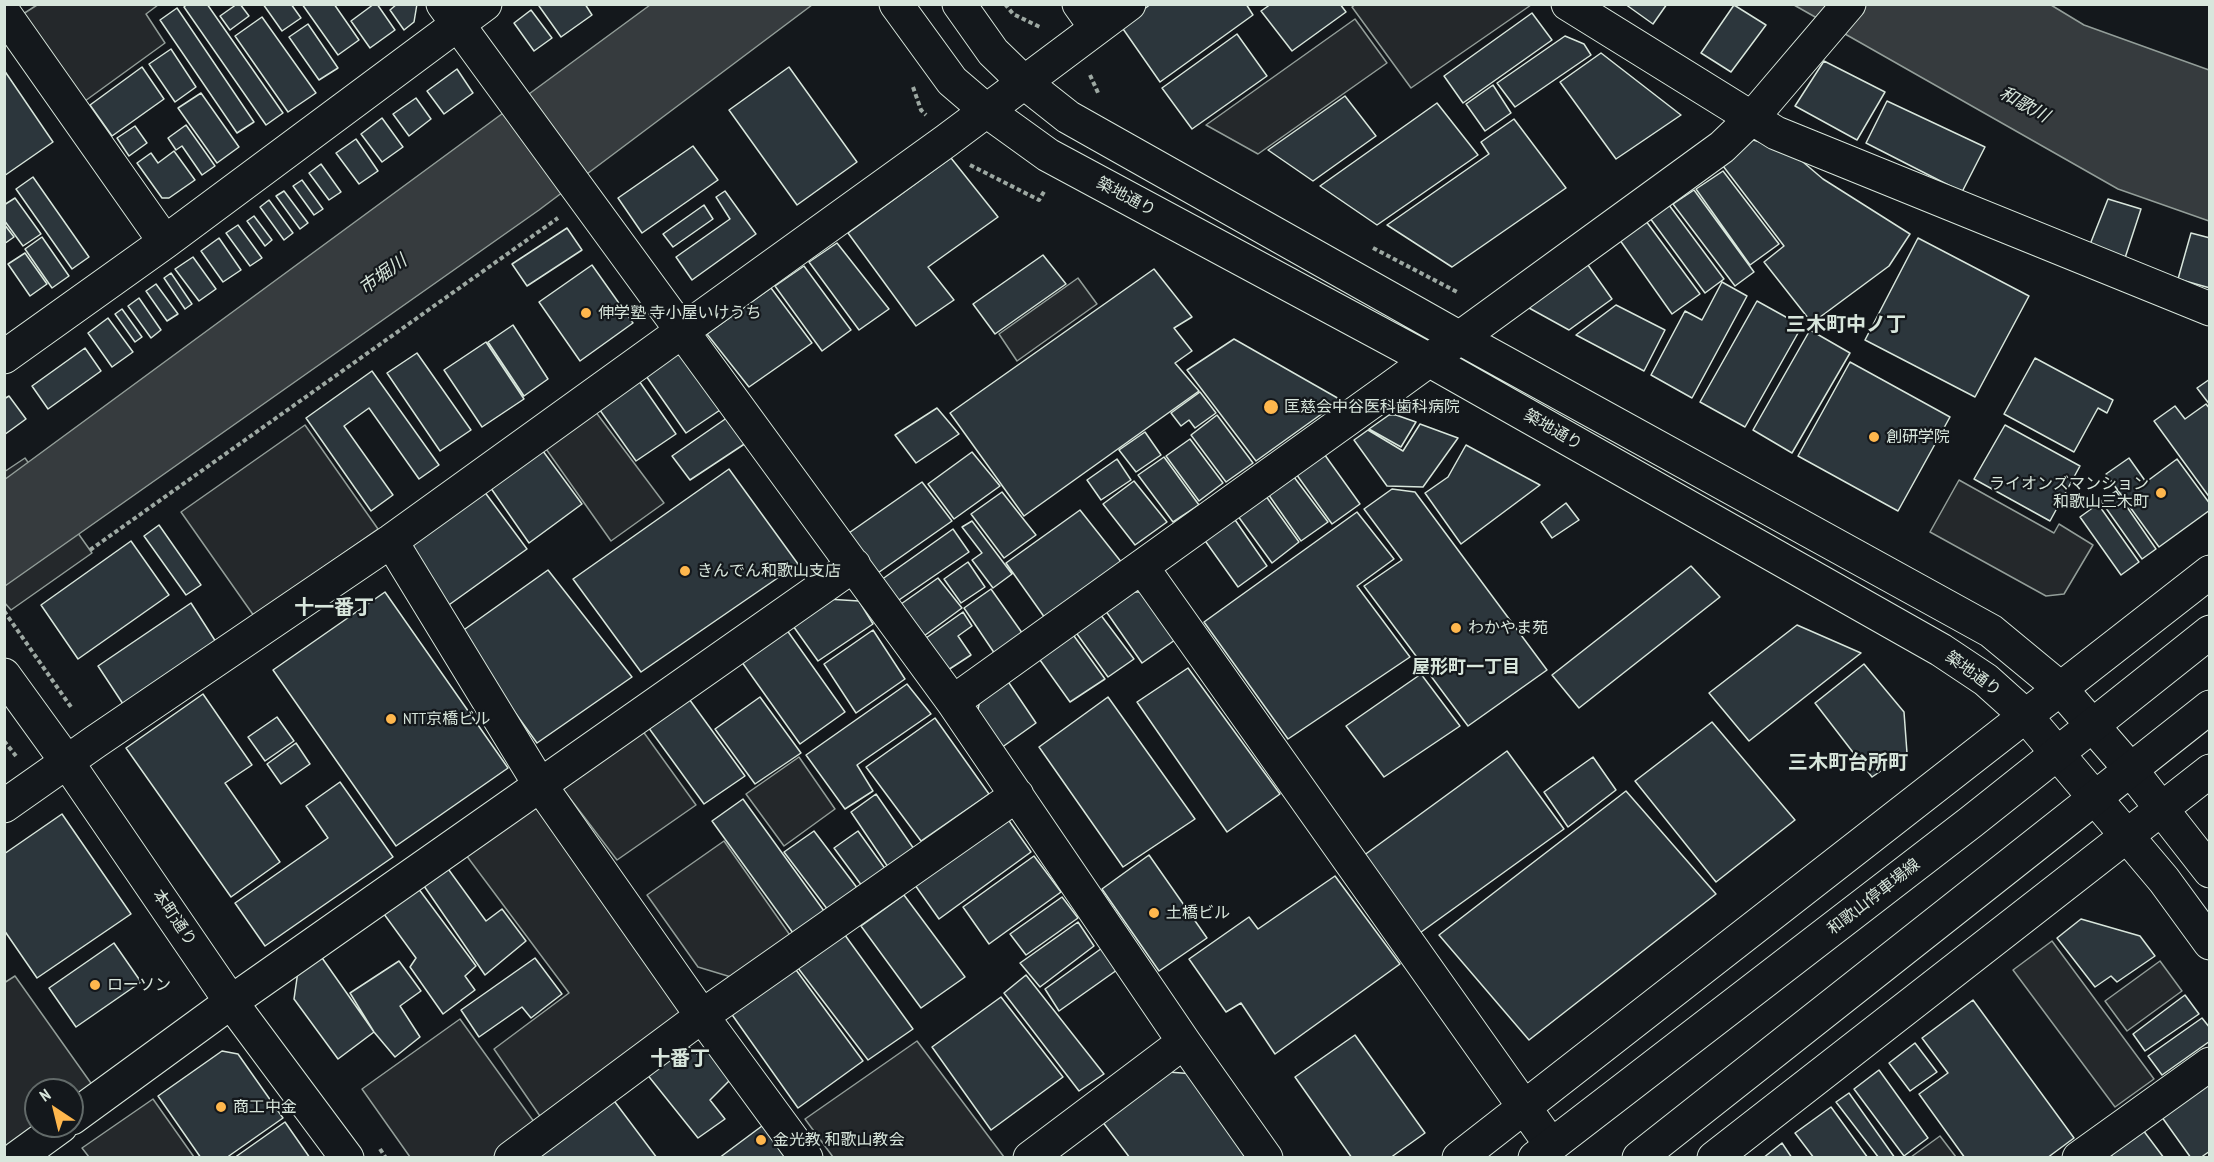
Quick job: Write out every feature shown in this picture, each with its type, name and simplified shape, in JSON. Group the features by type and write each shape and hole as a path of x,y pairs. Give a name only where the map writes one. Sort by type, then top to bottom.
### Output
{"street":[{"path":"4,357 165,242 450,15 485,4"},
{"name":"築地通り","path":"896,4 952,81 987,111 1048,155 1429,360 1941,650 1986,680 2025,715 2095,797 2164,880 2210,943"},
{"path":"959,4 993,52 1025,83 1068,117 1460,338 1991,630 2060,688 2131,770 2208,868"},
{"path":"4,806 391,541 987,111 1025,83 1088,16 1129,4"},
{"path":"1568,4 1751,119 1787,138 2210,309"},
{"path":"953,702 1722,147 1751,119 1849,4"},
{"path":"4,13 165,242"},
{"path":"450,15 495,76 579,210 682,332 953,702 1184,1042 1266,1158"},
{"path":"391,541 540,786 702,1016 806,1158"},
{"path":"84,1109 231,1002 854,565"},
{"path":"1142,567 1522,1108 1543,1151"},
{"path":"1459,1158 2210,572"},
{"name":"和歌山停車場線","path":"1543,1151 2058,754 2210,632"},
{"name":"本町通り","path":"4,675 67,762 231,1002 347,1158"},
{"path":"1639,1158 2210,707"},
{"path":"1714,1158 2210,771"},
{"path":"511,1158 702,1016 1017,795"},
{"path":"1030,1158 1184,1042"},
{"path":"2079,1158 2210,1064"},
{"path":"18,1158 45,1138"}],"path":[{"path":"90,550 579,210"},
{"path":"5,613 70,704"}],"shaded area":[{"path":"1356,4 1531,5 1411,88 1352,7"},
{"path":"37,5 158,5 146,14 165,43 85,101 23,14"},
{"path":"1355,19 1387,63 1258,154 1206,125"},
{"path":"1078,278 1097,304 1017,361 999,334"},
{"path":"595,411 664,503 611,541 544,446"},
{"path":"305,425 378,529 254,616 181,512"},
{"path":"25,458 92,553 11,610 4,602 4,472"},
{"path":"1959,480 2054,533 2059,524 2093,545 2064,594 2046,596 1930,532"},
{"path":"637,723 696,805 617,860 556,780"},
{"path":"799,757 835,809 784,846 746,794"},
{"path":"539,799 692,1014 544,1122 494,1049 569,993 463,851"},
{"path":"724,841 792,938 731,977 698,967 647,895"},
{"path":"2052,941 2154,1079 2115,1107 2013,970"},
{"path":"2160,961 2182,991 2127,1031 2105,1001"},
{"path":"15,976 93,1086 84,1092 84,1078 24,1078 24,1135 4,1149 4,983"},
{"path":"460,1019 537,1126 493,1157 410,1157 362,1089"},
{"path":"917,1041 1004,1157 833,1157 805,1119"},
{"path":"153,1099 194,1157 89,1157 82,1148"},
{"path":"1940,1136 1956,1157 1911,1157"}],"water":[{"name":"市堀川","path":"650,5 812,5 539,210 5,586 4,480"},
{"name":"和歌川","path":"1794,5 2051,5 2084,25 2209,70 2209,221 2118,189"}],"building":[{"path":"187,4 207,4 283,113 266,125 184,7"},
{"path":"240,4 249,16 230,30 220,16"},
{"path":"263,4 291,4 301,18 282,31"},
{"path":"302,4 334,4 359,40 338,55"},
{"path":"377,4 395,30 370,48 351,21"},
{"path":"397,4 417,4 414,22 404,30 390,10"},
{"path":"541,4 585,4 592,15 561,37 539,6"},
{"path":"1151,4 1246,4 1253,15 1160,82 1121,26"},
{"path":"1271,4 1340,4 1346,12 1292,51 1261,11"},
{"path":"1625,4 1667,4 1653,24"},
{"path":"1734,5 1766,25 1731,72 1701,53"},
{"path":"177,8 254,122 237,133 160,20"},
{"path":"531,10 552,38 534,51 514,23"},
{"path":"1532,13 1552,40 1463,103 1444,76"},
{"path":"262,17 316,93 288,112 235,36"},
{"path":"308,24 338,68 319,80 289,37"},
{"path":"1237,34 1267,76 1192,129 1162,88"},
{"path":"1565,36 1584,44 1591,55 1515,107 1497,83"},
{"path":"171,49 196,87 175,102 149,64"},
{"path":"1601,53 1681,115 1616,159 1560,82"},
{"path":"1824,61 1885,92 1857,140 1795,106"},
{"path":"142,67 164,99 112,136 90,105"},
{"path":"789,67 857,162 797,205 729,110"},
{"path":"457,69 473,93 444,114 427,91"},
{"path":"4,70 53,142 4,176"},
{"path":"1493,85 1511,113 1485,131 1466,104"},
{"path":"201,93 239,147 217,163 178,108"},
{"path":"1345,96 1376,136 1313,181 1268,150"},
{"path":"416,98 431,119 409,136 393,114"},
{"path":"1887,101 1985,147 1962,192 1866,143"},
{"path":"1437,103 1478,155 1377,225 1320,186"},
{"path":"382,118 403,147 382,162 361,134"},
{"path":"1514,119 1566,188 1452,267 1387,225 1489,154 1481,142"},
{"path":"186,125 215,166 202,175 182,146 176,150 168,138"},
{"path":"135,126 147,143 129,156 117,138"},
{"path":"356,139 378,171 359,184 336,153"},
{"path":"1750,139 1790,151 1823,179 1910,234 1889,266 1812,323 1764,262 1784,246 1720,162"},
{"path":"693,146 718,180 642,233 618,198"},
{"path":"174,151 195,180 169,198 162,198 137,163 151,153 158,163"},
{"path":"951,158 998,217 928,267 954,300 916,326 848,233"},
{"path":"321,164 341,192 329,200 309,173"},
{"path":"1723,171 1779,244 1750,265 1696,189"},
{"path":"33,177 89,257 72,269 16,189"},
{"path":"302,180 323,209 314,215 293,186"},
{"path":"1694,190 1754,272 1735,286 1673,204"},
{"path":"284,191 308,223 300,229 276,196"},
{"path":"725,191 756,234 692,280 676,257 730,219 716,197"},
{"path":"15,198 41,234 23,246 4,220 4,205"},
{"path":"2108,199 2141,209 2124,261 2089,247"},
{"path":"269,200 293,233 284,240 260,207"},
{"path":"1666,201 1724,279 1705,293 1647,214"},
{"path":"704,205 713,219 673,247 663,234"},
{"path":"254,216 272,240 265,246 247,221"},
{"path":"1643,217 1700,294 1672,314 1617,236"},
{"path":"4,224 14,237 4,244"},
{"path":"238,225 262,258 250,266 226,233"},
{"path":"567,228 582,250 527,286 512,264"},
{"path":"2191,233 2210,238 2210,288 2178,279"},
{"path":"42,237 69,276 52,288 25,249"},
{"path":"219,238 241,270 223,282 201,251"},
{"path":"1918,238 2029,296 1975,397 1865,340"},
{"path":"837,243 889,309 859,330 809,262"},
{"path":"25,253 47,284 30,296 8,264"},
{"path":"1043,255 1066,284 995,334 973,304"},
{"path":"193,257 216,289 199,301 175,269"},
{"path":"1583,258 1612,299 1569,330 1520,303"},
{"name":"伸学塾 寺小屋いけうち","path":"592,265 633,323 580,361 539,302"},
{"path":"804,266 851,330 822,351 775,286"},
{"path":"1154,269 1192,317 1174,328 1192,351 1175,363 1199,391 1024,516 950,413"},
{"path":"171,273 192,304 185,309 164,278"},
{"path":"1722,282 1747,296 1692,398 1651,375 1685,311 1702,320"},
{"path":"156,284 178,314 167,321 146,291"},
{"path":"771,288 812,343 749,387 707,334"},
{"path":"139,298 161,330 151,338 128,306"},
{"path":"1757,301 1802,326 1745,427 1700,402"},
{"path":"1616,305 1665,330 1644,371 1576,335"},
{"path":"122,309 142,337 135,342 115,314"},
{"path":"108,318 133,352 112,367 88,333"},
{"path":"513,325 548,379 524,396 488,342"},
{"path":"1810,330 1850,353 1792,453 1753,430"},
{"path":"1234,339 1341,400 1256,461 1187,370"},
{"path":"486,342 524,399 482,427 444,370"},
{"path":"85,348 101,371 48,409 32,386"},
{"path":"417,353 471,430 440,451 387,373"},
{"path":"671,354 690,357 726,406 686,433 644,373"},
{"path":"2035,358 2113,400 2107,413 2098,408 2074,452 2004,414"},
{"name":"創研学院","path":"1850,362 1950,417 1898,511 1798,456"},
{"path":"372,371 439,465 419,479 369,408 344,426 393,495 371,511 306,418"},
{"path":"637,378 676,434 636,461 597,406"},
{"path":"2210,379 2210,405 2197,388"},
{"path":"1200,392 1216,413 1195,428 1189,420 1181,426 1171,413"},
{"path":"9,396 26,419 4,435 4,399"},
{"path":"2206,404 2210,409 2210,498 2154,421 2175,406 2185,419"},
{"path":"937,408 959,434 916,463 895,435"},
{"path":"731,415 749,441 690,480 672,456"},
{"path":"1217,415 1253,463 1226,482 1191,435"},
{"path":"1389,415 1416,422 1401,447 1369,429"},
{"path":"1420,424 1458,438 1423,487 1387,486 1354,440 1368,430 1403,451"},
{"path":"2005,425 2080,466 2050,521 1974,479"},
{"path":"1145,432 1161,455 1136,472 1119,450"},
{"path":"1190,439 1223,483 1199,501 1166,456"},
{"path":"1466,445 1540,485 1461,544 1425,493 1448,477"},
{"path":"540,447 582,504 529,543 488,484"},
{"path":"1322,451 1360,504 1332,524 1294,471"},
{"path":"972,452 1000,486 954,519 928,484"},
{"path":"1164,457 1199,505 1173,522 1138,475"},
{"name":"ライオンズマンション 和歌山三木町","path":"2129,458 2146,482 2177,459 2210,504 2210,510 2159,547 2106,474"},
{"path":"1117,459 1131,480 1101,500 1087,480"},
{"name":"きんでん和歌山支店","path":"729,469 798,564 641,672 573,579"},
{"path":"1291,473 1328,522 1301,541 1266,491"},
{"path":"1134,481 1167,522 1135,545 1103,504"},
{"path":"922,482 952,521 875,575 846,535"},
{"path":"481,487 527,549 446,607 400,544"},
{"name":"わかやま苑","path":"1392,489 1415,492 1547,670 1468,726 1364,586 1402,560 1364,509"},
{"path":"2116,491 2156,549 2142,559 2101,501"},
{"path":"1002,492 1036,535 1004,558 971,514"},
{"path":"1263,492 1299,542 1272,563 1235,512"},
{"path":"1566,503 1579,520 1552,538 1541,522"},
{"path":"2098,504 2139,562 2121,575 2080,517"},
{"path":"1080,510 1122,563 1045,618 1006,563"},
{"path":"1357,512 1394,559 1357,586 1410,657 1288,739 1204,622"},
{"path":"1231,514 1267,566 1238,587 1201,535"},
{"path":"972,521 1012,574 993,588 972,560 982,553 962,527"},
{"path":"159,525 201,585 186,595 144,536"},
{"path":"953,529 969,552 896,602 881,580"},
{"path":"131,541 169,595 78,659 41,605"},
{"path":"968,562 985,587 961,603 944,579"},
{"path":"1691,566 1720,597 1579,708 1552,675"},
{"path":"548,570 632,677 537,743 458,634"},
{"path":"938,578 962,608 924,636 901,604"},
{"path":"991,589 1025,637 997,657 964,608"},
{"name":"NTT京橋ビル","path":"385,592 508,768 396,846 273,670"},
{"path":"1125,592 1141,592 1175,640 1142,663 1103,607"},
{"path":"827,599 859,601 873,624 818,661 791,623"},
{"path":"191,603 216,642 123,704 98,666"},
{"path":"1097,610 1134,659 1108,677 1072,627"},
{"path":"963,612 972,626 958,636 971,655 948,670 926,638"},
{"path":"1797,625 1861,653 1749,741 1709,693"},
{"path":"784,626 845,712 800,744 739,658"},
{"path":"1069,629 1105,679 1070,702 1035,653"},
{"path":"873,630 905,679 856,713 824,664"},
{"path":"1864,664 1904,712 1907,753 1872,777 1815,703"},
{"path":"1188,668 1280,794 1227,832 1137,702"},
{"path":"1421,674 1460,726 1384,777 1346,726"},
{"path":"1007,680 1036,723 1001,748 977,715 980,699"},
{"path":"907,684 931,714 857,765 873,791 845,809 806,755"},
{"path":"684,692 745,776 704,804 643,720"},
{"path":"203,694 252,765 225,783 280,862 231,897 126,748"},
{"path":"760,697 801,753 755,784 715,729"},
{"path":"1108,697 1195,819 1123,867 1039,747"},
{"path":"277,717 294,741 265,761 248,737"},
{"path":"935,718 989,794 921,841 866,767"},
{"path":"1712,722 1795,820 1716,882 1635,781"},
{"path":"296,743 310,764 281,784 267,764"},
{"path":"1507,751 1564,829 1417,935 1363,856"},
{"path":"1593,757 1616,790 1568,827 1544,792"},
{"path":"340,782 393,857 265,946 235,903 328,838 306,806"},
{"path":"1626,791 1716,894 1529,1040 1439,935"},
{"path":"876,794 914,849 888,867 851,812"},
{"path":"743,799 824,911 793,933 712,821"},
{"path":"62,814 131,914 37,978 4,930 4,854"},
{"path":"1007,818 1031,852 939,919 915,885"},
{"path":"814,831 858,889 828,910 784,852"},
{"path":"858,831 886,870 862,886 834,848"},
{"name":"土橋ビル","path":"1149,855 1207,938 1159,971 1102,889"},
{"path":"1034,856 1061,892 989,944 963,907"},
{"path":"446,866 486,921 502,909 526,941 485,975 422,883"},
{"path":"1335,876 1400,964 1275,1054 1241,1003 1226,1012 1189,959 1249,917 1258,929"},
{"path":"418,888 476,966 465,976 475,990 443,1014 410,967 416,958 384,914"},
{"path":"904,895 965,977 921,1008 861,926"},
{"path":"1062,897 1078,918 1026,955 1010,934"},
{"path":"2081,919 2140,936 2155,956 2117,982 2111,976 2095,987 2057,938"},
{"path":"1078,922 1094,946 1040,987 1020,963"},
{"path":"842,931 913,1029 868,1060 795,964"},
{"name":"ローソン","path":"114,943 141,982 76,1027 49,988"},
{"path":"1102,948 1117,970 1059,1011 1045,989"},
{"path":"320,955 374,1032 338,1059 294,999 298,971"},
{"path":"535,958 562,994 531,1018 522,1007 479,1037 461,1010"},
{"path":"399,961 421,991 400,1006 420,1037 395,1057 374,1032 350,993"},
{"path":"791,963 863,1061 798,1108 728,1009"},
{"path":"1026,975 1104,1074 1079,1091 1004,993"},
{"path":"2185,995 2199,1014 2145,1051 2133,1034"},
{"path":"1001,997 1063,1077 991,1130 932,1047"},
{"path":"1973,1000 2074,1138 2047,1158 1965,1158 1919,1094 1948,1073 1922,1038"},
{"path":"2202,1018 2210,1028 2210,1041 2162,1075 2148,1056"},
{"path":"1355,1035 1425,1133 1390,1158 1352,1158 1295,1077"},
{"path":"1915,1043 1937,1072 1910,1091 1889,1063"},
{"path":"687,1045 698,1055 712,1045 734,1076 710,1100 725,1119 698,1138 646,1073"},
{"name":"商工中金","path":"222,1051 238,1054 283,1118 226,1158 201,1158 158,1096"},
{"path":"1879,1070 1928,1138 1904,1156 1854,1089"},
{"path":"1168,1072 1195,1074 1255,1158 1130,1158 1102,1121"},
{"path":"2210,1077 2210,1151 2200,1158 2191,1158 2159,1113"},
{"path":"1849,1093 1895,1158 1879,1158 1836,1102"},
{"path":"612,1098 657,1158 529,1158"},
{"path":"1831,1107 1868,1158 1814,1158 1795,1133"},
{"path":"285,1122 310,1158 234,1158"},
{"name":"金光教 和歌山教会","path":"766,1123 791,1158 719,1158"},
{"path":"2143,1130 2164,1158 2113,1158 2110,1153"},
{"path":"1782,1143 1792,1158 1763,1158"}],"place":[{"name":"伸学塾 寺小屋いけうち","path":"586,313"},
{"name":"匡慈会中谷医科歯科病院","path":"1271,407"},
{"name":"創研学院","path":"1874,437"},
{"name":"ライオンズマンション 和歌山三木町","path":"2161,493"},
{"name":"きんでん和歌山支店","path":"685,571"},
{"name":"わかやま苑","path":"1456,628"},
{"name":"NTT京橋ビル","path":"391,719"},
{"name":"土橋ビル","path":"1154,913"},
{"name":"ローソン","path":"95,985"},
{"name":"商工中金","path":"221,1107"},
{"name":"金光教 和歌山教会","path":"761,1140"}],"district":[{"name":"三木町中ノ丁","path":"1846,325"},
{"name":"十一番丁","path":"334,608"},
{"name":"屋形町一丁目","path":"1466,668"},
{"name":"三木町台所町","path":"1848,763"},
{"name":"十番丁","path":"680,1059"}]}
